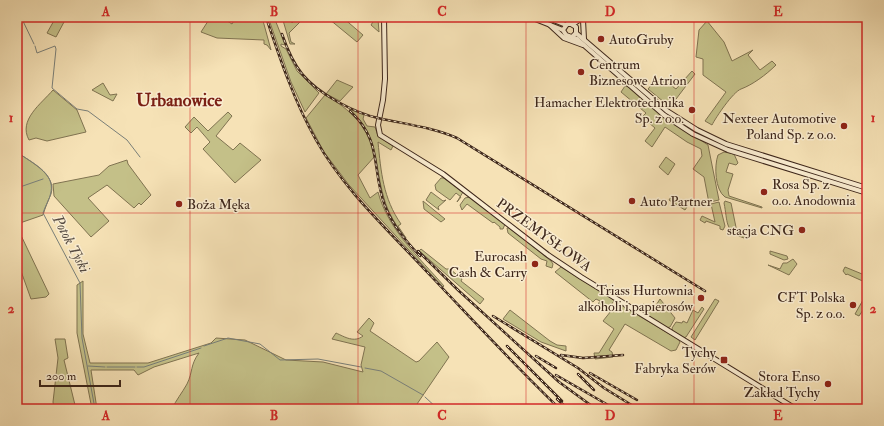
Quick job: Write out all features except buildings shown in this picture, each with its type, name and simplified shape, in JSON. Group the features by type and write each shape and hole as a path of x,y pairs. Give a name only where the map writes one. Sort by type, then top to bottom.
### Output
{"street":[{"path":"384,28 388,17"},
{"path":"530,17 563,30 566,36 572,37 584,43"},
{"path":"546,17 566,25 574,25 593,17"},
{"name":"PRZEMYSŁOWA","path":"383,19 385,89 378,125 382,137 443,174 548,255 581,277 796,409"},
{"path":"583,20 584,43"},
{"path":"550,25 564,38 584,43"},
{"path":"563,30 566,25"},
{"path":"574,25 576,33 584,43 664,115 693,134 728,150 867,188"},
{"path":"572,37 576,33"},
{"path":"824,177 867,193"}],"shaded area":[{"path":"56,17 64,22 56,37 47,33"},
{"path":"208,17 221,17 232,24 236,17 262,17 271,50 264,44 264,40 217,38 201,32 210,18"},
{"path":"268,17 274,17 285,45 281,44 281,46 286,49 297,71 319,93 305,112 291,82"},
{"path":"282,17 289,17 292,23 298,17 305,17 289,33 291,42 295,44 290,44"},
{"path":"331,17 342,17 363,35 357,42 329,19"},
{"path":"376,17 378,19 379,32 371,25"},
{"path":"707,21 724,42 732,61 753,50 748,55 760,70 772,61 776,65 759,79 738,91 729,100 712,125 705,121 726,92 703,75 703,59 696,57 699,30"},
{"path":"692,71 695,74 670,107 648,89 653,83 665,81 676,89"},
{"path":"337,80 353,87 340,101 326,94"},
{"path":"103,83 110,95 117,94 113,101 92,90"},
{"path":"625,86 629,87 664,116 708,145 719,200 710,202 704,177 693,169 702,156 701,149 687,142 665,127 652,147 645,141 655,128 642,117 646,113 621,92"},
{"path":"53,90 77,110 86,132 47,141 36,138 29,140 26,133 26,126 29,119 32,113"},
{"path":"325,95 343,106 357,120 368,136 375,156 358,175 370,198 378,192 389,219 397,231 415,254 444,286 443,287 349,185 324,152 306,118"},
{"path":"349,109 364,115 363,119 367,126 375,127 378,136 393,146 391,150 378,142 382,174 387,195 390,204 401,224 398,226 406,238 393,219 386,204 371,140 359,120"},
{"path":"228,112 232,116 216,136 233,150 240,143 261,160 235,183 203,149 210,142 197,127 191,133 185,127 194,117 208,131"},
{"path":"17,152 41,169 50,180 52,187 43,215 17,224"},
{"path":"724,152 734,154 738,163 736,165 729,163 726,172 733,174 728,190 729,196 762,208 725,197 722,194 717,184 716,165 718,155"},
{"path":"666,157 675,164 668,175 659,167"},
{"path":"127,160 128,164 151,195 141,205 139,203 134,208 107,185 88,198 109,221 91,237 54,196 53,184 99,175 109,166"},
{"path":"441,178 444,178 463,192 460,196 456,193 450,200 436,190 435,185"},
{"path":"431,192 443,201 446,200 438,207 439,210 426,200"},
{"path":"470,197 505,224 503,229 500,229 500,227 494,222 493,223 467,204 462,210 460,205 465,198"},
{"path":"671,197 687,207 685,210 669,200"},
{"path":"423,201 445,219 441,222 424,209"},
{"path":"725,201 731,203 737,232 745,235 744,238 730,229 727,221"},
{"path":"719,202 725,226 723,230 720,229 720,226 706,221 705,223 700,220 702,216 715,222 711,204"},
{"path":"17,227 49,294 46,297 31,299 17,260"},
{"path":"507,228 510,228 551,261 553,264 552,268 546,266 547,261 541,259 508,233"},
{"path":"421,249 446,269 450,269 462,279 461,281 484,299 480,304 419,251"},
{"path":"770,251 787,256 788,259 784,260 770,254"},
{"path":"793,259 797,264 789,275 768,265 780,269 783,263 787,263"},
{"path":"561,267 614,301 609,307 604,303 600,308 597,306 600,301 596,299 593,302 555,272"},
{"path":"845,267 867,276 867,283 847,274 846,275 843,271"},
{"path":"83,281 83,334 90,363 148,363 211,343 216,338 245,340 286,360 323,362 363,372 361,365 365,347 332,339 336,333 350,339 360,338 363,336 357,332 369,318 374,323 370,331 416,362 419,361 437,342 449,357 417,404 424,409 172,409 187,384 194,361 199,353 154,367 138,375 134,370 91,370 97,409 92,409 77,333 77,285"},
{"path":"867,293 867,304 859,316 855,314"},
{"path":"660,299 675,318 670,327 666,328 639,311 643,304 653,310"},
{"path":"715,299 719,301 695,340 691,337"},
{"path":"619,304 678,339 680,342 676,350 671,351 625,324 609,350 612,352 613,357 595,359 594,353 599,353 614,329 603,321 615,306"},
{"path":"702,307 704,309 686,337 683,338 673,332 672,328 676,322 682,323 683,321 687,323 693,310 698,313"},
{"path":"510,310 550,341 557,345 566,346 566,351 541,342 503,319"},
{"path":"55,339 65,339 68,358 64,360 75,405 69,409 54,409 53,402 58,358"}],"waterway":[{"path":"21,17 34,44"},
{"path":"35,46 37,53 55,46 56,49 52,88 77,109 88,111 127,140 140,157"},
{"name":"Potok Tyski","path":"17,152 40,168 49,179 51,185 51,192 43,213 80,283 82,338 95,409"},
{"path":"17,188 43,179"},
{"path":"204,346 228,338 260,344 280,360 318,359 361,367"},
{"path":"137,367 144,367 201,348"},
{"path":"88,366 105,367"},
{"path":"107,367 135,367"},
{"path":"365,368 381,371 423,395"},
{"path":"425,397 438,409"}],"railway":[{"path":"266,17 294,95 316,140 340,176 382,225 560,409"},
{"path":"282,34 291,57 302,74 317,89 338,102 358,112 378,118 428,128 457,138 705,291"},
{"path":"350,111 360,122 372,144 381,193 388,213 400,233 420,256"},
{"path":"418,251 459,291 559,382 596,409"},
{"path":"493,316 578,368 604,388 638,409"},
{"path":"507,346 562,401"},
{"path":"561,355 583,358 623,355"},
{"path":"536,356 556,368"},
{"path":"590,373 637,400"},
{"path":"578,374 594,390"},
{"path":"556,375 615,409"},
{"path":"557,399 568,409"}],"place":[{"name":"AutoGruby","path":"601,39"},
{"name":"Centrum Biznesowe Atrion","path":"581,72"},
{"name":"Hamacher Elektrotechnika Sp. z o.o.","path":"692,110"},
{"name":"Nexteer Automotive Poland Sp. z o.o.","path":"844,126"},
{"name":"Rosa Sp. z o.o. Anodownia","path":"764,192"},
{"name":"Auto Partner","path":"632,201"},
{"name":"Boża Męka","path":"179,204"},
{"name":"stacja CNG","path":"802,230"},
{"name":"Eurocash Cash & Carry","path":"535,264"},
{"name":"Triass Hurtownia alkoholi i papierosów","path":"701,298"},
{"name":"CFT Polska Sp. z o.o.","path":"853,305"},
{"name":"Tychy Fabryka Serów","path":"724,360"},
{"name":"Stora Enso Zakład Tychy","path":"828,384"}],"district":[{"name":"Urbanowice","path":"179,100"}]}
